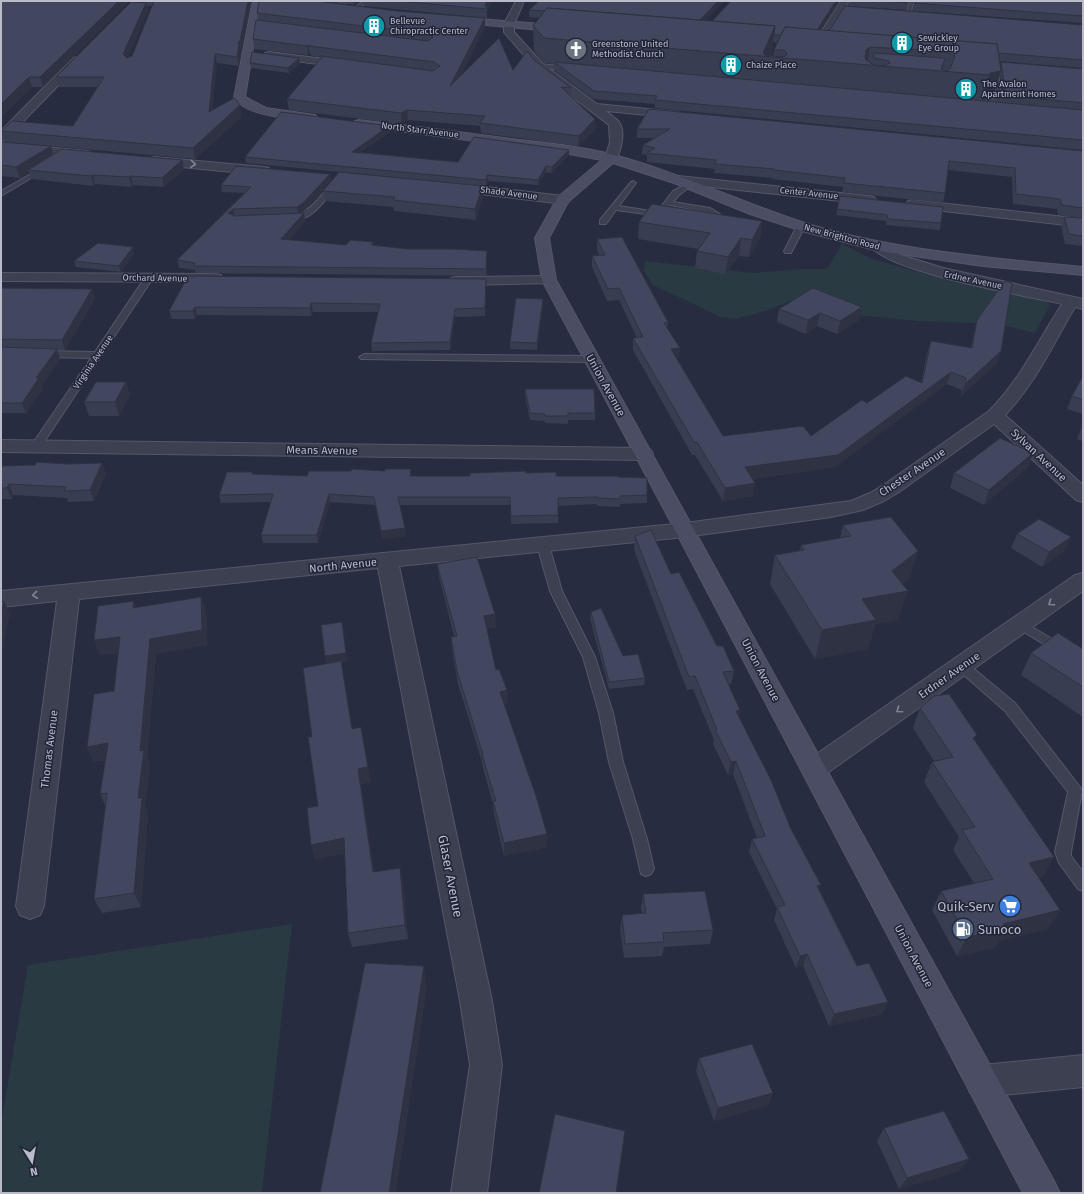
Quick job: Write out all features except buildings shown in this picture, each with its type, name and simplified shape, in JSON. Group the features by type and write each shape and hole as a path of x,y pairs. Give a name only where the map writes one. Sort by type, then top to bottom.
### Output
{"street":[{"path":"262,1 256,4 256,25 246,52 239,98 248,106 280,113 319,118"},
{"path":"520,1 509,24 509,32 539,66 594,107 614,124 616,142 611,158"},
{"path":"332,7 370,11"},
{"path":"828,50 811,49 844,7"},
{"path":"447,19 573,30"},
{"path":"246,52 356,66"},
{"path":"1,138 83,54"},
{"path":"594,107 688,116"},
{"name":"North Starr Avenue","path":"351,122 564,149 611,158"},
{"path":"1,147 99,156"},
{"name":"New Brighton Road","path":"611,158 684,182 755,211 801,226 879,248 976,261 1083,272"},
{"name":"Union Avenue","path":"611,158 563,200 542,238 549,280 1042,1193"},
{"path":"138,159 278,172"},
{"path":"324,176 344,178"},
{"name":"Center Avenue","path":"684,182 883,201"},
{"name":"Shade Avenue","path":"444,186 563,200"},
{"path":"898,203 1083,223"},
{"name":"Erdner Avenue","path":"879,248 896,258 939,272 1077,302"},
{"name":"Orchard Avenue","path":"1,277 229,279"},
{"path":"445,281 549,280"},
{"name":"Chester Avenue","path":"685,530 831,511 856,506 877,497 892,488 994,415 1008,403 1077,302"},
{"name":"Sylvan Avenue","path":"994,415 1083,496"},
{"name":"Means Avenue","path":"1,446 644,454"},
{"name":"North Avenue","path":"1,599 685,530"},
{"name":"Glaser Avenue","path":"387,560 474,993 486,1065 469,1193"},
{"name":"Erdner Avenue","path":"814,769 1083,580"},
{"name":"Thomas Avenue","path":"30,906 69,592"},
{"path":"982,1081 1083,1071"}],"lane":[{"path":"332,7 347,1"},
{"path":"355,9 367,1"},
{"path":"908,15 912,1"},
{"path":"994,65 998,100 992,102 970,103 996,107"},
{"path":"539,66 574,69"},
{"path":"1,194 67,153"},
{"path":"278,220 300,218 308,214 344,178"},
{"path":"659,214 684,182"},
{"path":"603,222 633,183"},
{"path":"668,203 707,210 717,216 716,220 711,222 702,221"},
{"path":"614,208 674,216"},
{"path":"788,251 801,226"},
{"name":"Virginia Avenue","path":"36,446 149,278"},
{"path":"31,354 97,355"},
{"path":"364,357 592,360"},
{"path":"543,545 556,591 591,664 606,713 616,762 640,839 646,869"},
{"path":"1020,624 1083,663"},
{"path":"962,666 1010,707 1075,790 1063,852 1064,858 1083,884"}],"shaded area":[{"path":"842,244 872,259 929,275 1040,299 1050,304 1035,333 998,324 917,321 847,314 803,296 765,311 736,319 721,317 653,285 644,271 645,261 753,273 801,269 827,269"},
{"path":"292,924 262,1193 1,1193 1,1124 28,965"}],"place":[{"name":"Bellevue Chiropractic Center","path":"374,26"},
{"name":"Sewickley Eye Group","path":"902,43"},
{"name":"Greenstone United Methodist Church","path":"576,49"},
{"name":"Chaize Place","path":"731,65"},
{"name":"The Avalon Apartment Homes","path":"966,89"},
{"name":"Quik-Serv","path":"1010,906"},
{"name":"Sunoco","path":"963,929"}]}
